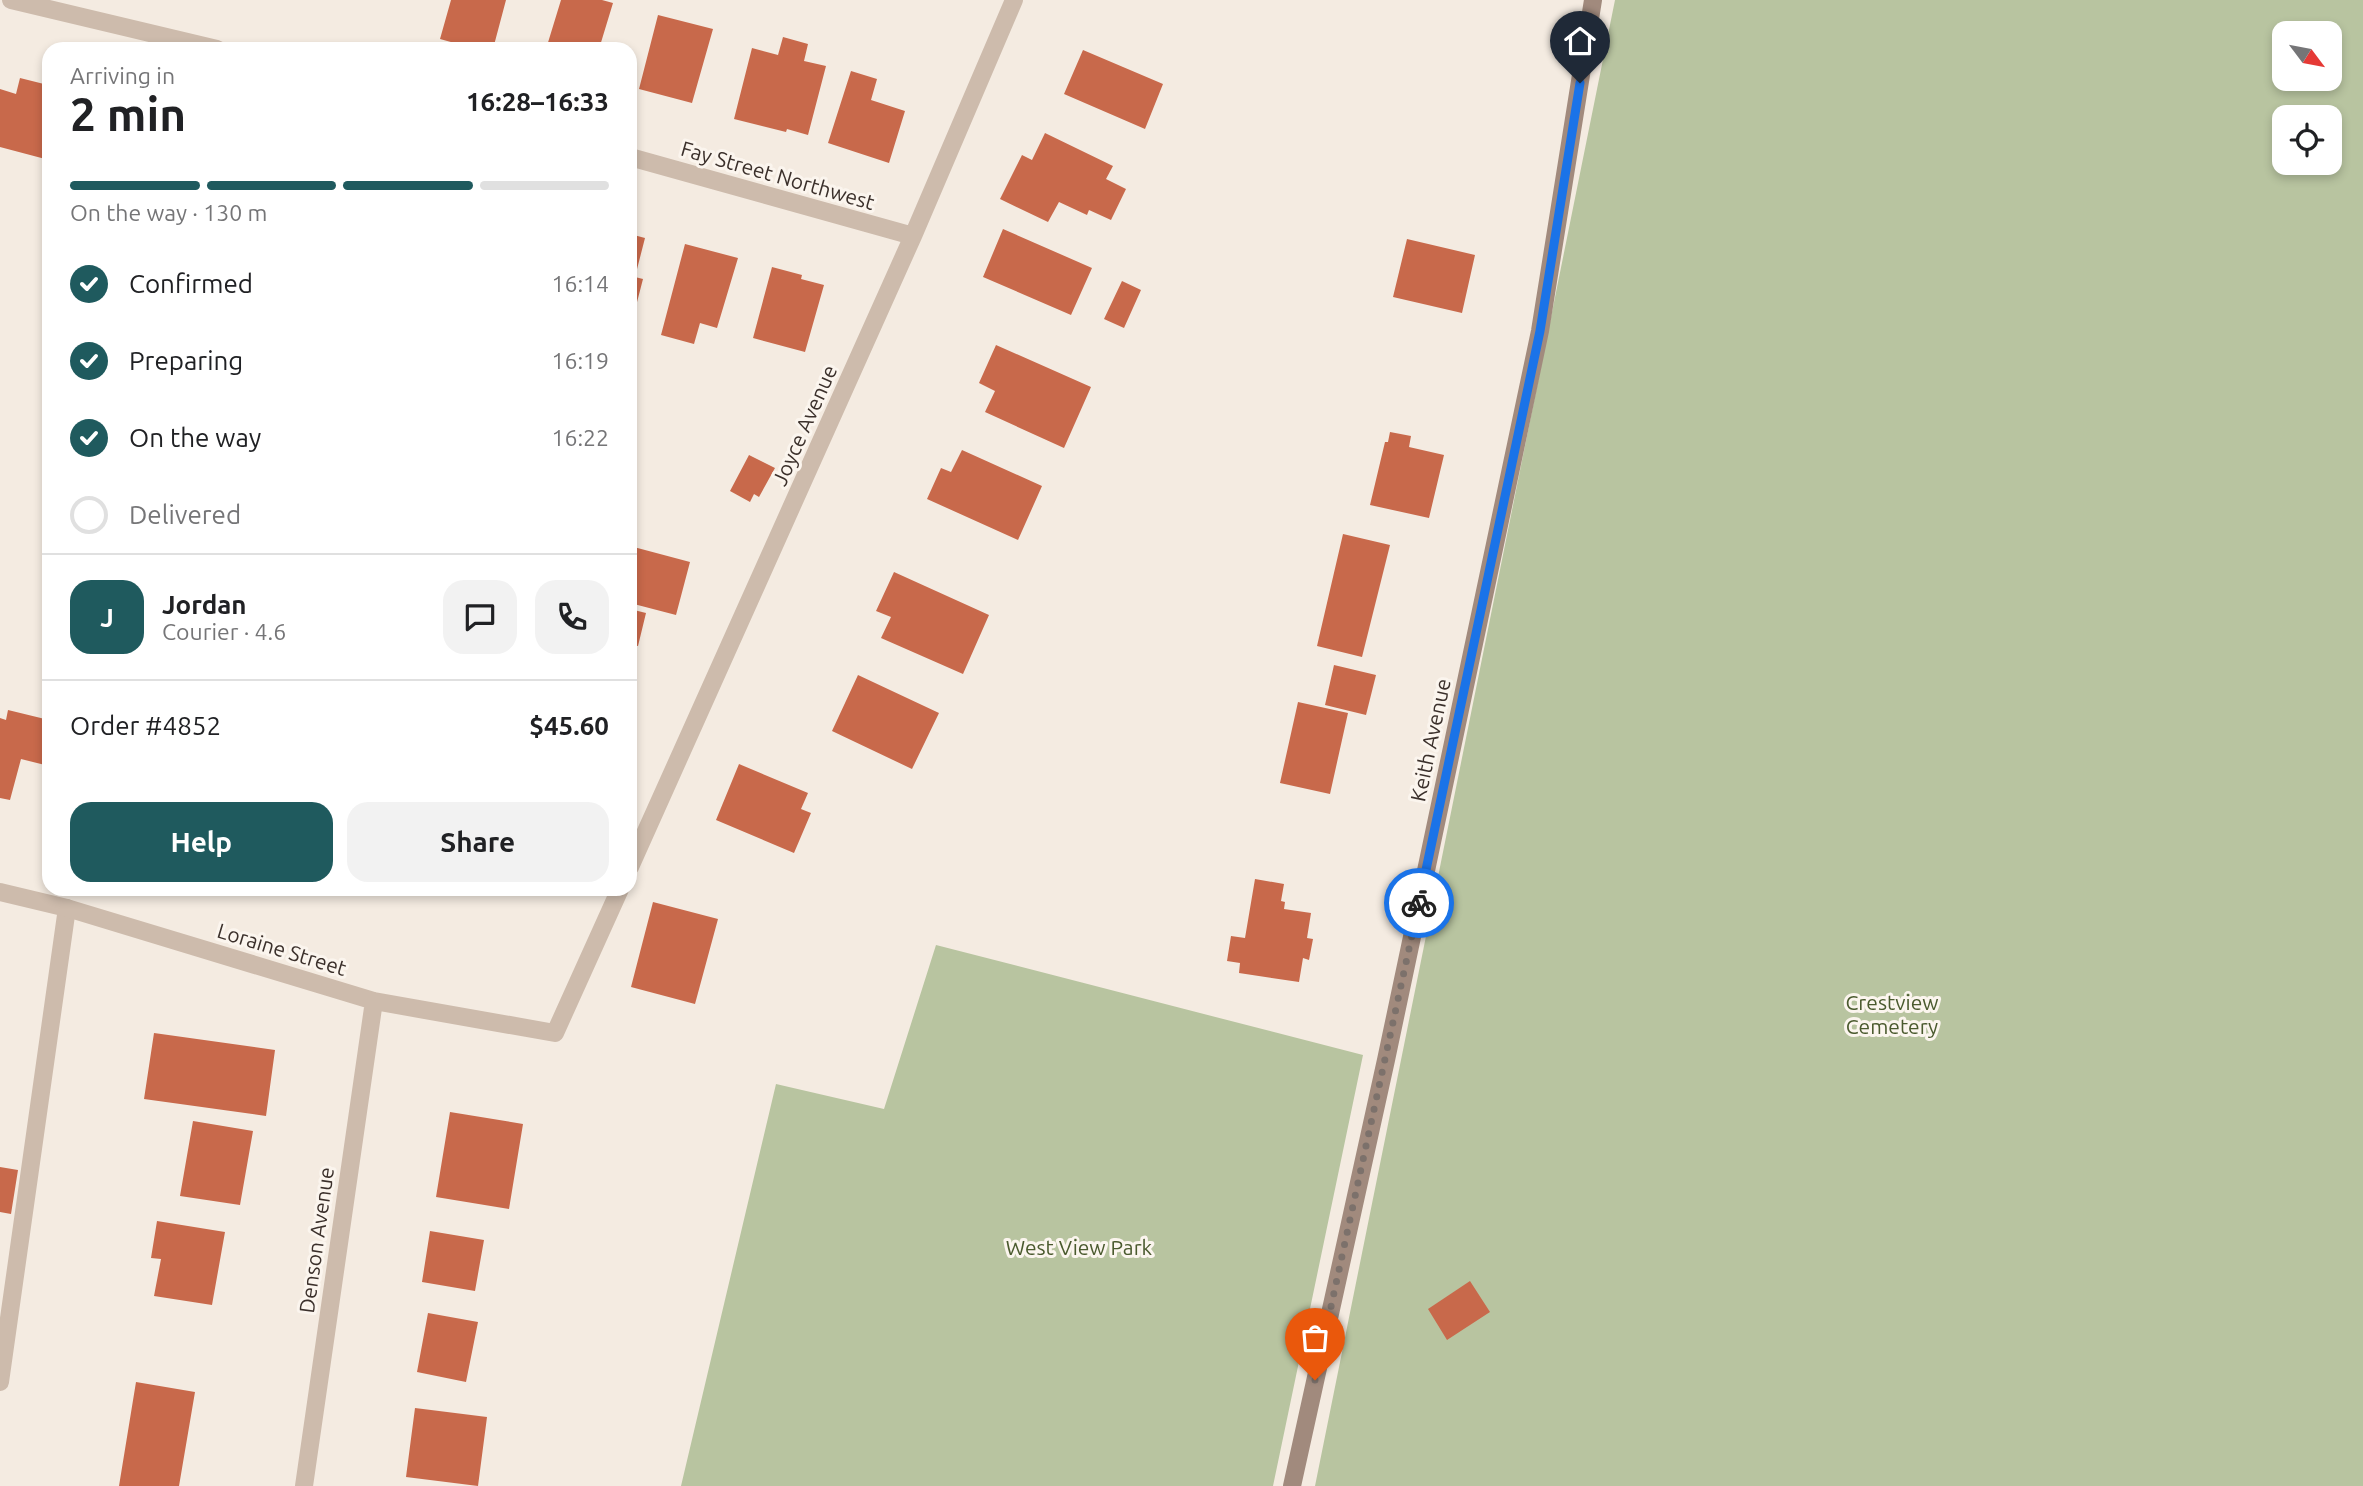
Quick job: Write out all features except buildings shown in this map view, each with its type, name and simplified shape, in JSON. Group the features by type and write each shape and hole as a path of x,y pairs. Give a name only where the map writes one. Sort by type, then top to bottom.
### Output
{"street":[{"path":"11,0 188,42"},
{"name":"Joyce Avenue","path":"637,851 913,236 1014,0"},
{"name":"Keith Avenue","path":"1292,1486 1386,1060 1540,331 1593,0"},
{"name":"Fay Street Northwest","path":"637,159 913,236"},
{"name":"Loraine Street","path":"0,892 67,908 374,1001 555,1033 617,896"},
{"path":"0,1382 67,908"},
{"name":"Denson Avenue","path":"303,1486 374,1001"}],"green space":[{"name":"Crestview Cemetery","path":"1615,0 2363,0 2363,1486 1315,1486"},
{"name":"West View Park","path":"936,945 1363,1055 1273,1486 681,1486 776,1084 884,1109"}],"way so far":[{"path":"1315,1380 1419,903"}],"route":[{"path":"1419,903 1540,331 1580,83"}]}
